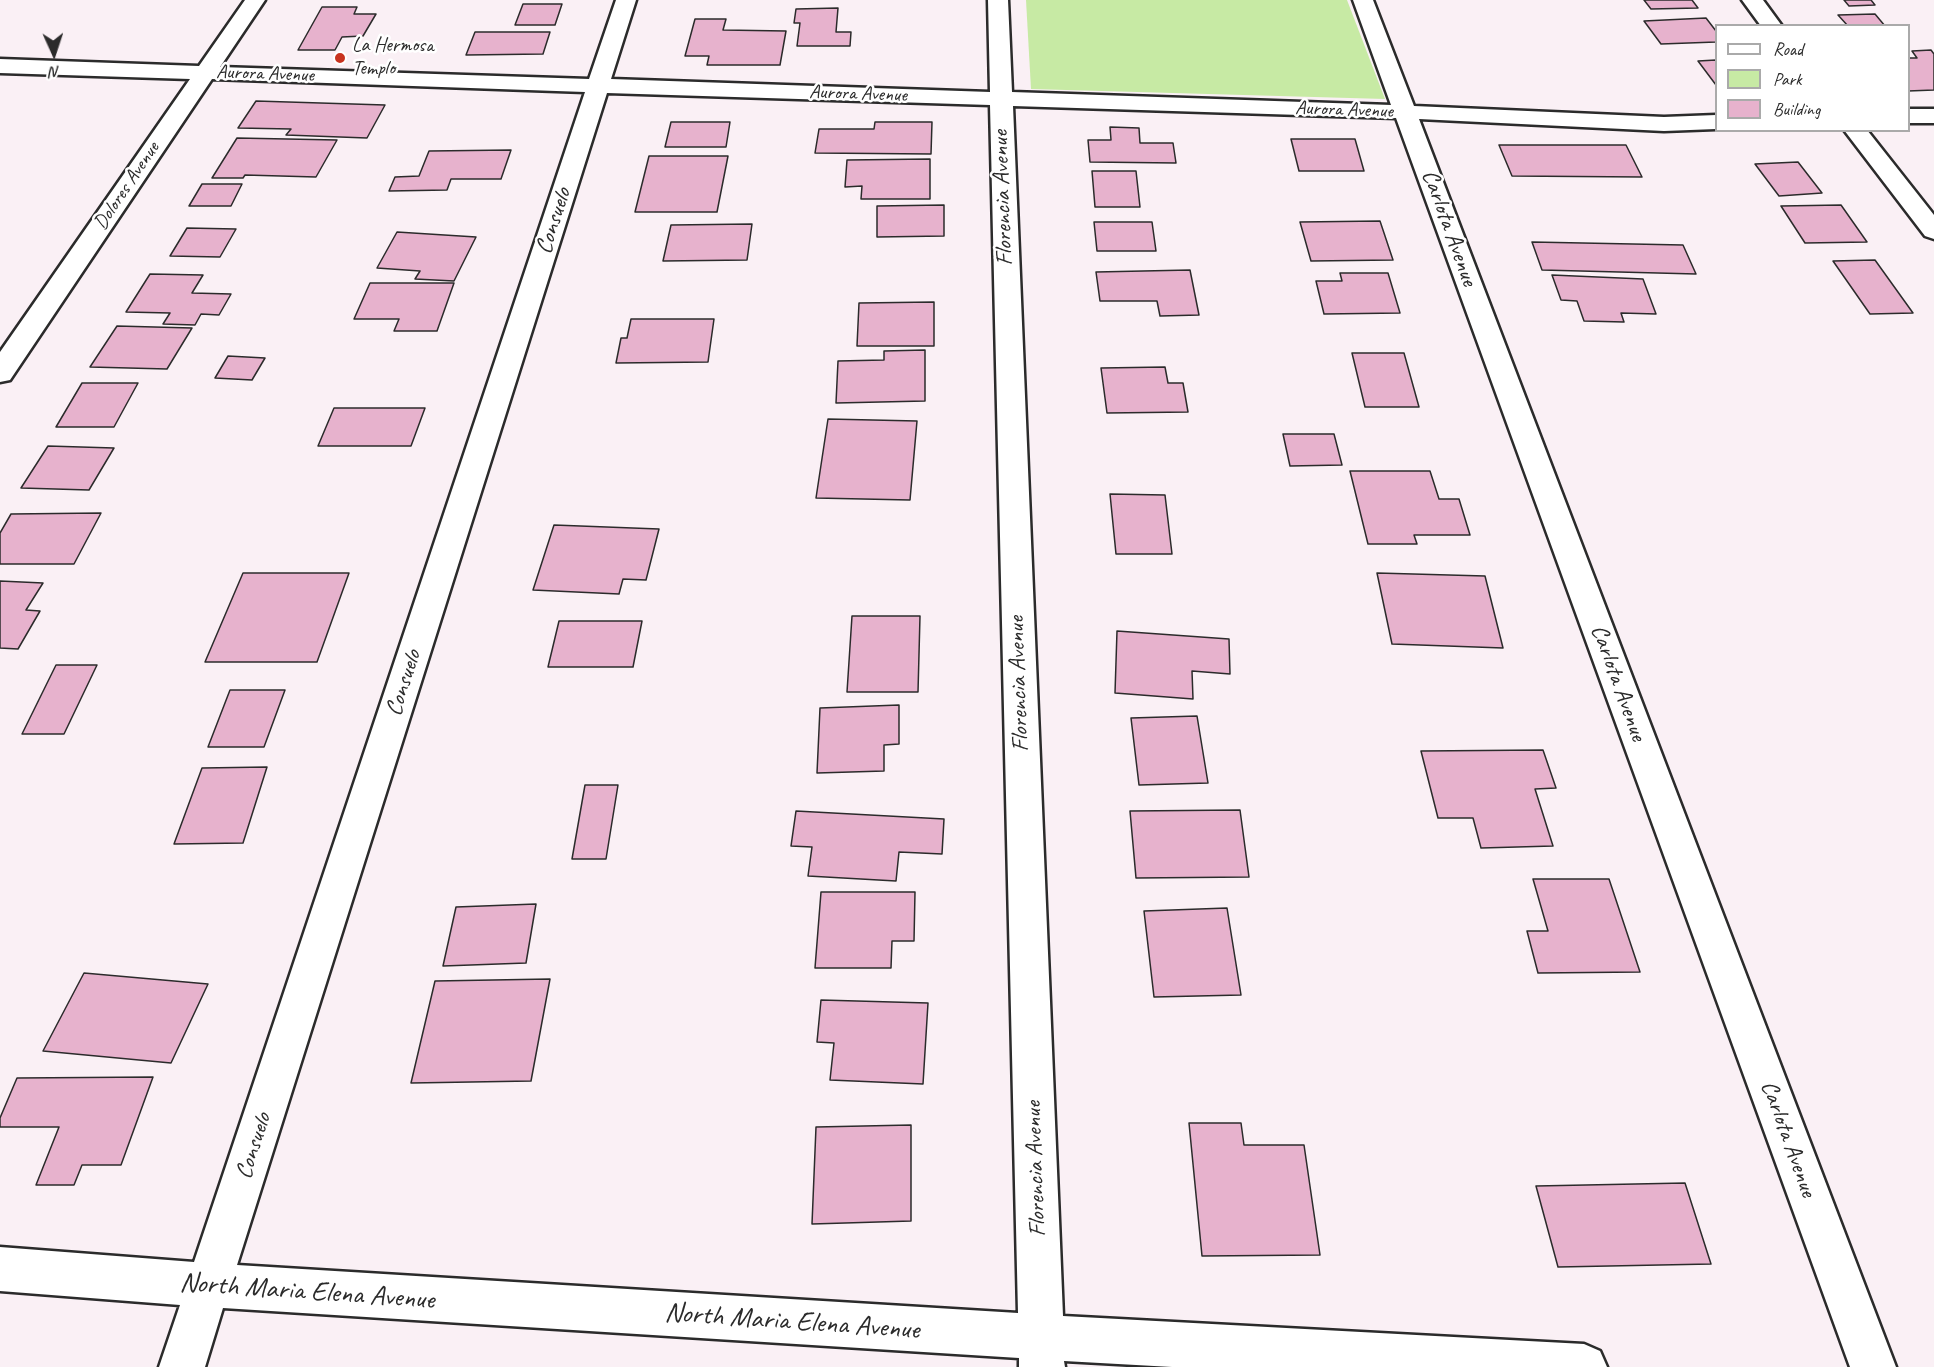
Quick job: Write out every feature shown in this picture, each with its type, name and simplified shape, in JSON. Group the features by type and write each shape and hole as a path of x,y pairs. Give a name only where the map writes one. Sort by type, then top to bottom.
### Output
{"street":[{"name":"Dolores Avenue","path":"0,373 255,0"},
{"name":"Consuelo","path":"182,1367 626,0"},
{"name":"Florencia Avenue","path":"998,0 1042,1352"},
{"name":"Carlota Avenue","path":"1363,0 1873,1367"},
{"path":"1752,0 1770,24"},
{"name":"Aurora Avenue","path":"0,66 1405,112 1664,124 1715,123"},
{"path":"1910,116 1934,116"},
{"path":"1857,132 1934,231"},
{"name":"North Maria Elena Avenue","path":"0,1269 1042,1352 1584,1367"}],"green space":[{"path":"1026,0 1347,0 1385,99 1031,89"}],"building":[{"path":"1644,0 1692,0 1698,8 1651,9"},
{"path":"1844,0 1871,0 1875,5 1849,6"},
{"path":"523,4 562,4 555,25 515,25"},
{"path":"322,7 357,7 354,14 376,14 363,36 342,37 335,50 298,50"},
{"path":"838,8 836,32 851,32 850,46 797,46 800,23 794,23 796,9"},
{"path":"1875,14 1883,24 1846,24 1838,15"},
{"path":"1706,18 1715,30 1715,42 1661,44 1644,21"},
{"path":"695,19 726,19 723,30 786,31 780,65 707,65 709,56 685,56"},
{"path":"475,32 550,32 543,54 466,55"},
{"path":"1931,50 1934,54 1934,90 1910,91 1910,58 1917,58 1912,51"},
{"path":"1715,60 1715,84 1698,61"},
{"path":"256,101 385,105 367,138 286,135 291,129 238,128"},
{"path":"671,122 730,122 726,147 665,147"},
{"path":"875,122 932,122 931,154 815,153 819,129 874,129"},
{"path":"1110,127 1139,128 1140,143 1173,143 1176,163 1090,162 1088,140 1111,140"},
{"path":"237,138 337,140 316,177 245,175 243,178 212,178"},
{"path":"1291,139 1355,139 1364,171 1299,171"},
{"path":"1499,145 1626,145 1642,177 1512,176"},
{"path":"511,150 501,179 451,179 447,190 389,191 395,177 419,176 429,151"},
{"path":"649,156 728,156 717,212 635,212"},
{"path":"930,159 930,199 861,199 862,186 845,187 847,160"},
{"path":"1798,162 1822,193 1779,196 1755,164"},
{"path":"1092,171 1136,171 1140,207 1095,207"},
{"path":"202,184 242,184 231,206 189,206"},
{"path":"944,205 944,236 877,237 877,206"},
{"path":"1841,205 1867,242 1805,243 1781,206"},
{"path":"1380,221 1393,260 1311,261 1300,222"},
{"path":"1094,222 1152,222 1156,251 1097,251"},
{"path":"752,224 747,260 663,261 671,225"},
{"path":"187,228 236,229 220,257 170,256"},
{"path":"397,232 476,237 454,281 415,279 420,271 377,268"},
{"path":"1532,242 1683,245 1696,274 1542,270"},
{"path":"1875,260 1913,313 1870,314 1833,261"},
{"path":"1190,270 1199,315 1160,316 1157,301 1100,301 1096,272"},
{"path":"1340,273 1388,273 1400,313 1324,314 1316,281 1342,281"},
{"path":"150,274 203,275 192,293 231,294 219,315 201,314 195,325 163,324 170,313 126,312"},
{"path":"1552,275 1643,279 1656,314 1621,313 1624,322 1584,321 1577,301 1561,300"},
{"path":"370,283 454,283 437,331 394,331 399,319 354,319"},
{"path":"934,302 934,346 857,346 859,303"},
{"path":"631,319 714,319 708,362 616,363 621,338 627,338"},
{"path":"117,326 192,328 167,369 90,367"},
{"path":"925,350 925,401 836,403 838,361 884,360 884,351"},
{"path":"1352,353 1404,353 1419,407 1365,407"},
{"path":"228,356 265,358 252,380 215,378"},
{"path":"1165,367 1168,383 1183,383 1188,412 1107,413 1101,368"},
{"path":"82,383 138,383 114,427 56,427"},
{"path":"334,408 425,408 411,446 318,446"},
{"path":"828,419 917,421 910,500 816,498"},
{"path":"1283,434 1334,434 1342,465 1290,466"},
{"path":"48,446 114,448 89,490 21,488"},
{"path":"1350,471 1430,471 1439,499 1459,499 1470,535 1414,535 1417,544 1368,544"},
{"path":"1110,494 1165,495 1172,554 1116,554"},
{"path":"101,513 74,564 0,564 0,533 11,514"},
{"path":"554,525 659,529 646,580 623,579 619,594 533,590"},
{"path":"243,573 349,573 317,662 205,662"},
{"path":"1377,573 1485,576 1503,648 1392,644"},
{"path":"0,581 43,583 26,610 40,611 18,649 0,648"},
{"path":"852,616 920,616 918,692 847,692"},
{"path":"559,621 642,621 633,667 548,667"},
{"path":"1117,631 1229,639 1230,674 1192,671 1193,699 1115,693"},
{"path":"56,665 97,665 64,734 22,734"},
{"path":"230,690 285,690 264,747 208,747"},
{"path":"899,705 899,744 884,745 884,771 817,773 820,708"},
{"path":"1197,716 1208,783 1139,785 1131,718"},
{"path":"1543,750 1556,788 1535,789 1553,846 1481,848 1473,818 1438,818 1421,751"},
{"path":"267,767 243,843 174,844 202,768"},
{"path":"585,785 618,785 606,859 572,859"},
{"path":"1240,810 1249,877 1136,878 1130,811"},
{"path":"796,811 944,819 942,854 899,852 896,881 808,876 812,847 791,846"},
{"path":"1533,879 1609,879 1640,972 1538,973 1527,931 1548,931"},
{"path":"821,892 915,892 914,941 892,941 891,968 815,968"},
{"path":"536,904 526,963 443,966 456,907"},
{"path":"1227,908 1241,995 1154,997 1144,911"},
{"path":"84,973 208,984 171,1063 43,1051"},
{"path":"550,979 531,1081 411,1083 435,981"},
{"path":"821,1000 928,1003 923,1084 830,1080 834,1043 817,1042"},
{"path":"153,1077 121,1165 82,1165 74,1185 36,1185 59,1127 0,1127 0,1118 17,1078"},
{"path":"1189,1123 1241,1123 1244,1145 1304,1145 1320,1255 1202,1256"},
{"path":"911,1125 911,1221 812,1224 816,1127"},
{"path":"1685,1183 1711,1264 1558,1267 1536,1186"}],"place":[{"name":"La Hermosa Templo","path":"340,58"}]}
